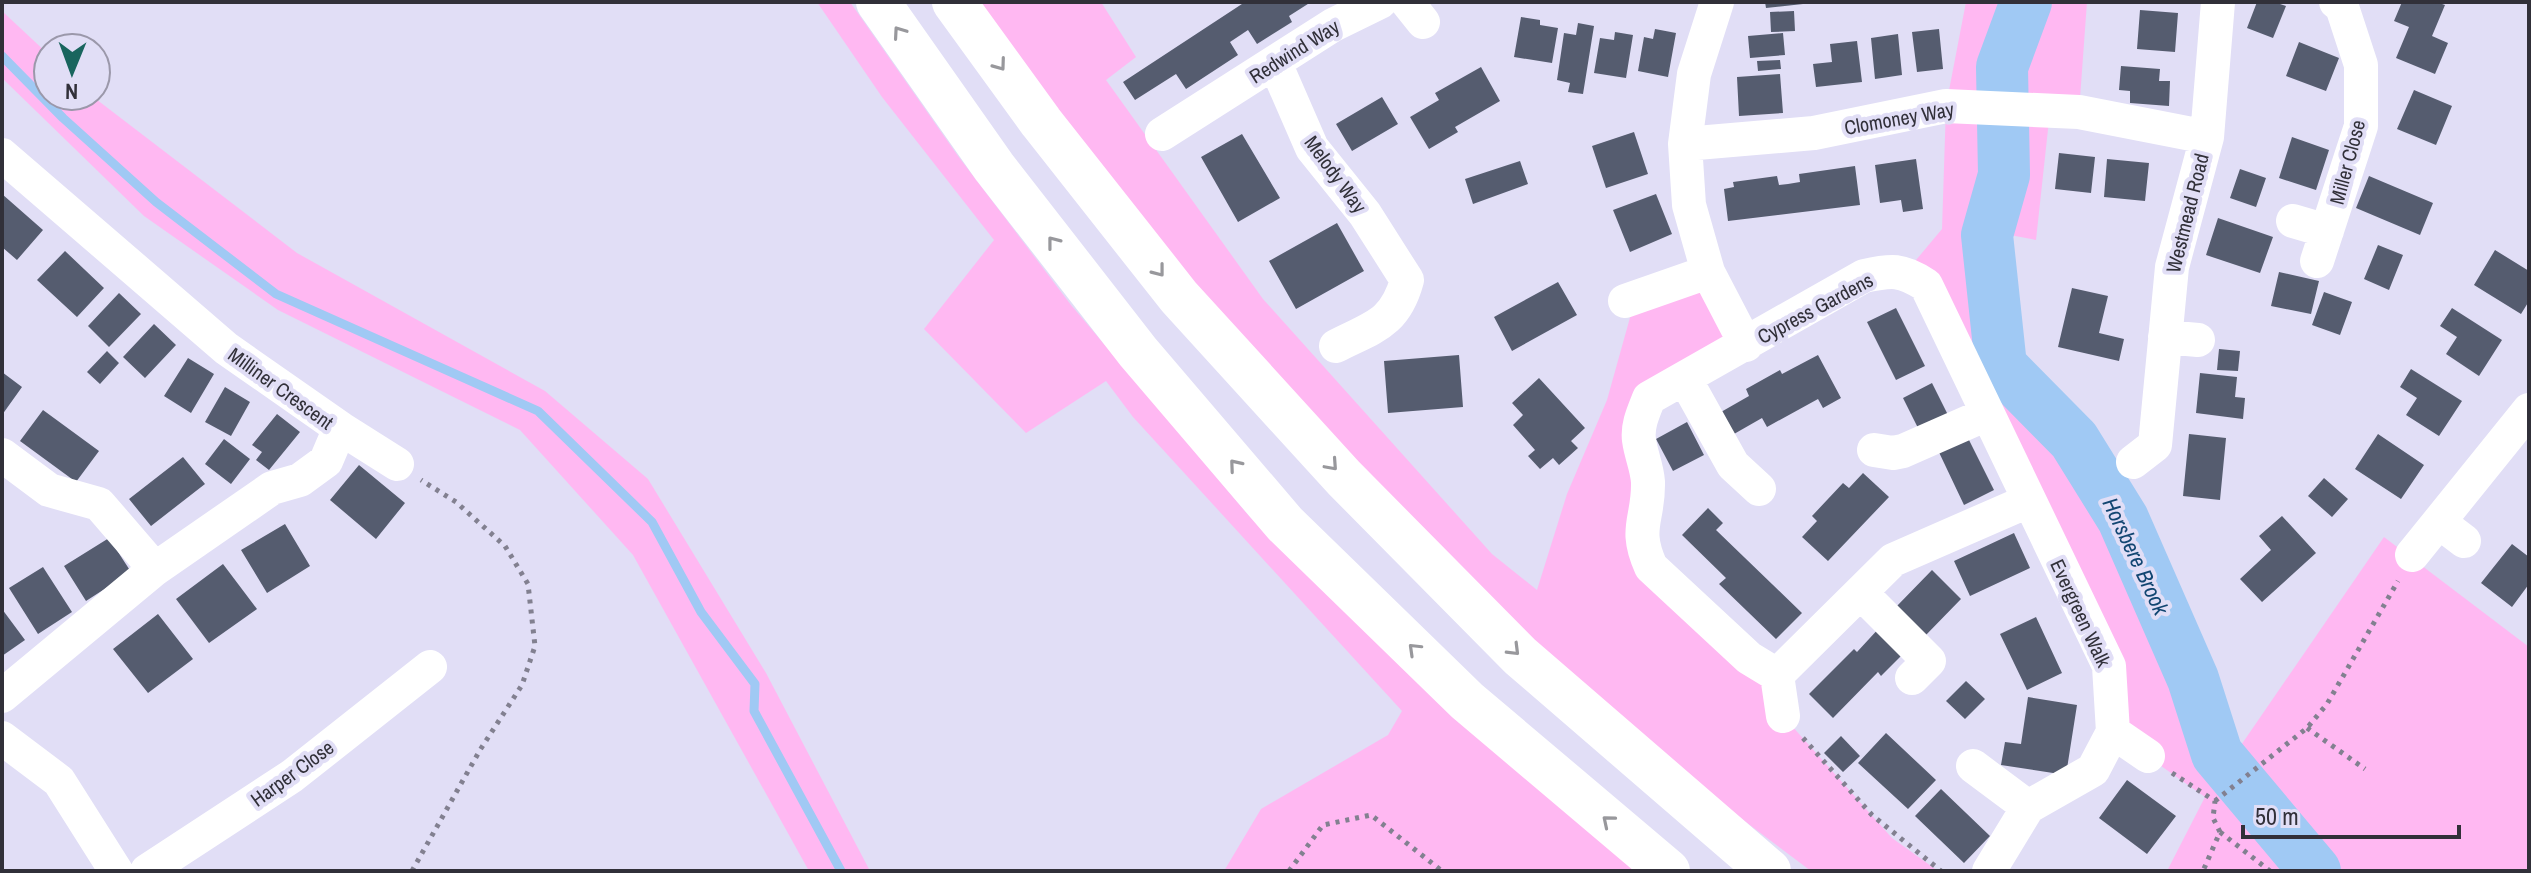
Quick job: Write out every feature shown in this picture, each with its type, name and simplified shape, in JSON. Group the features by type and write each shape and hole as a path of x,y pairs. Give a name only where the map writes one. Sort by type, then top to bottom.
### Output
{"highway":[{"path":"878,2 994,167 1138,352 1285,524 1467,701 1668,871"},
{"path":"954,2 1041,122 1179,297 1344,478 1520,656 1769,871"}],"street":[{"name":"Redwind Way","path":"1162,134 1333,25 1380,2"},
{"name":"Westmead Road","path":"2133,462 2155,445 2181,339 2172,267 2207,137 2218,2"},
{"name":"Miller Close","path":"2293,221 2322,246 2361,126 2361,65 2342,7 2336,2"},
{"path":"1712,3 1694,74 1685,144 1689,205 1708,272 1746,345"},
{"name":"Melody Way","path":"1275,63 1312,148 1404,260 1401,301 1389,318 1336,346"},
{"name":"Clomoney Way","path":"1685,144 1814,133 1946,106 2079,112 2207,137"},
{"name":"Milliner Crescent","path":"2,155 227,349 340,428 326,461 300,480 272,488 155,569 2,696"},
{"name":"Cypress Gardens","path":"1777,675 1749,658 1651,567 1643,550 1641,532 1648,487 1647,463 1639,439 1640,419 1649,398 1864,276 1889,271 1906,272 1926,285 2028,501"},
{"path":"1622,299 1708,272"},
{"path":"1685,379 1733,465 1759,489"},
{"path":"2412,555 2452,532 2529,410"},
{"path":"1874,450 1903,451 1987,414"},
{"path":"340,428 397,464"},
{"path":"2,455 49,490 99,504 155,569"},
{"path":"1783,716 1777,675 1893,560 2028,501"},
{"name":"Evergreen Walk","path":"2028,501 2109,666 2113,732"},
{"path":"1861,593 1929,661 1912,678"},
{"name":"Harper Close","path":"147,871 292,776 430,667"},
{"path":"1989,871 2028,807 2093,770 2113,732 2148,756"},
{"path":"2,738 59,781 116,871"},
{"path":"1973,766 2028,807"}],"path":[{"path":"397,464 456,502 505,546 528,584 535,646 522,685 480,750 412,871"},
{"path":"2270,871 2220,832 2213,818 2215,801 2307,728 2327,704 2412,555"},
{"path":"1783,716 1872,815 1941,871"},
{"path":"2307,728 2365,769"},
{"path":"2148,756 2215,801"},
{"path":"1289,871 1323,825 1371,815 1442,871"},
{"path":"2204,869 2220,832"}],"shaded area":[{"path":"817,2 850,2 958,156 1071,305 1250,517 1650,871 1224,871 1261,809 1388,735 1402,711 1133,417 1106,381 1026,433 924,329 994,240 882,97"},
{"path":"977,2 1101,2 1136,57 1106,80 1263,299 1492,554 1537,590 1567,494 1607,400 1631,314 1708,272 1746,345 1649,398 1641,532 1749,658 1783,716 1892,838 1938,871 1811,871 1718,801 1457,575 1206,299 1049,103"},
{"path":"1966,2 2087,2 2079,112 2050,111 2036,240 2010,235 2020,354 2114,470 2237,751 2384,537 2529,647 2529,871 2167,871 2205,797 2113,732 2109,666 1906,272 1942,229 1946,106"},
{"path":"2,11 32,39 32,107 2,78"},
{"path":"112,111 297,253 545,391 648,479 766,673 870,871 809,871 633,555 520,430 278,310 144,216 37,112"}],"building":[{"path":"1245,2 1311,2 1289,16 1292,22 1257,44 1248,30 1230,42 1238,55 1186,89 1176,74 1135,100 1123,82"},
{"path":"1765,2 1803,2 1803,4 1766,8"},
{"path":"2257,2 2286,6 2273,38 2247,28"},
{"path":"2402,2 2445,5 2432,36 2448,43 2435,74 2396,58 2409,27 2394,21"},
{"path":"2140,10 2178,13 2175,52 2137,49"},
{"path":"1794,11 1795,31 1771,32 1770,12"},
{"path":"1521,17 1540,20 1540,25 1558,28 1552,63 1514,57"},
{"path":"1578,23 1594,26 1583,94 1568,92 1570,83 1557,80 1564,33 1576,35"},
{"path":"1655,29 1676,33 1668,77 1638,71 1644,37 1653,39"},
{"path":"1939,29 1943,69 1917,72 1912,32"},
{"path":"1615,32 1633,35 1626,78 1594,73 1600,38 1614,40"},
{"path":"1783,33 1785,55 1750,58 1748,36"},
{"path":"1898,34 1902,75 1875,79 1871,38"},
{"path":"1857,41 1862,82 1816,87 1813,64 1832,62 1830,44"},
{"path":"2299,42 2339,58 2326,91 2286,76"},
{"path":"1780,60 1781,69 1758,71 1757,61"},
{"path":"2121,66 2160,69 2159,81 2170,81 2169,106 2130,103 2130,91 2119,90"},
{"path":"1481,67 1500,101 1455,127 1458,132 1429,149 1410,117 1439,100 1435,93"},
{"path":"1780,74 1783,113 1739,116 1737,77"},
{"path":"2414,90 2452,106 2436,145 2397,129"},
{"path":"1382,97 1398,124 1352,151 1336,124"},
{"path":"1634,132 1648,174 1606,188 1592,146"},
{"path":"1242,134 1280,198 1238,222 1201,157"},
{"path":"2292,137 2329,150 2316,190 2279,178"},
{"path":"2059,153 2095,157 2091,193 2055,189"},
{"path":"1916,159 1923,209 1903,212 1901,200 1880,203 1875,165"},
{"path":"2107,159 2149,163 2145,201 2104,197"},
{"path":"1520,161 1528,184 1473,204 1465,179"},
{"path":"1855,166 1860,205 1728,221 1724,189 1734,187 1733,182 1777,176 1779,185 1788,184 1800,182 1799,174"},
{"path":"2240,169 2266,178 2256,207 2230,198"},
{"path":"2369,176 2433,203 2420,235 2356,208"},
{"path":"2,194 43,230 17,260 2,247"},
{"path":"1656,194 1672,234 1630,252 1613,210"},
{"path":"2218,218 2273,237 2260,273 2206,255"},
{"path":"1337,223 1364,271 1296,309 1269,261"},
{"path":"2378,245 2403,255 2389,290 2364,279"},
{"path":"2495,250 2529,271 2529,301 2521,314 2474,285"},
{"path":"65,251 104,288 77,317 37,280"},
{"path":"2279,272 2319,281 2311,314 2271,306"},
{"path":"1558,282 1577,315 1512,351 1494,317"},
{"path":"2072,288 2108,296 2099,333 2124,339 2119,361 2058,347"},
{"path":"2324,292 2352,302 2340,335 2312,325"},
{"path":"119,293 141,314 109,347 88,326"},
{"path":"1896,308 1925,366 1896,380 1867,322"},
{"path":"2452,308 2502,340 2479,376 2446,354 2457,337 2440,326"},
{"path":"154,324 176,345 145,378 123,357"},
{"path":"2219,349 2240,351 2238,371 2217,370"},
{"path":"107,351 119,363 100,384 87,372"},
{"path":"1459,355 1463,407 1388,413 1384,361"},
{"path":"1818,355 1841,398 1823,408 1818,399 1767,427 1762,418 1727,438 1714,416 1749,396 1746,389 1780,370 1782,374"},
{"path":"188,358 214,374 191,413 164,396"},
{"path":"2411,369 2462,401 2439,436 2406,415 2417,398 2400,387"},
{"path":"2,372 22,387 2,415"},
{"path":"2200,373 2237,377 2235,397 2245,398 2243,419 2196,413"},
{"path":"1539,378 1585,428 1571,441 1578,448 1559,465 1553,458 1540,469 1528,456 1535,450 1513,425 1523,415 1512,403"},
{"path":"1932,383 1950,419 1921,434 1903,398"},
{"path":"225,387 250,402 231,436 205,422"},
{"path":"43,410 99,451 76,482 20,441"},
{"path":"277,414 300,432 269,470 256,460 262,452 252,445"},
{"path":"1687,422 1704,455 1673,471 1656,439"},
{"path":"1965,432 1994,490 1964,505 1936,446"},
{"path":"2189,434 2226,438 2220,500 2183,496"},
{"path":"2378,434 2424,465 2401,499 2355,469"},
{"path":"224,439 250,459 231,484 205,464"},
{"path":"183,457 205,484 151,526 129,499"},
{"path":"359,465 405,503 376,539 330,500"},
{"path":"1863,473 1889,497 1828,561 1802,537 1817,521 1812,516 1843,483 1849,488"},
{"path":"2324,478 2348,499 2332,517 2308,496"},
{"path":"1708,508 1723,523 1716,530 1802,613 1776,639 1719,584 1726,578 1682,535"},
{"path":"2282,516 2316,553 2262,602 2240,579 2271,550 2259,536"},
{"path":"285,524 310,566 267,593 241,550"},
{"path":"2014,533 2030,568 1970,596 1954,561"},
{"path":"109,538 131,572 86,601 64,566"},
{"path":"2512,544 2529,557 2529,584 2512,607 2481,583"},
{"path":"223,564 257,609 209,643 176,599"},
{"path":"43,567 72,612 38,634 9,588"},
{"path":"1932,570 1961,599 1925,636 1896,607"},
{"path":"2,609 25,640 2,656"},
{"path":"158,614 193,659 148,693 113,649"},
{"path":"2036,617 2062,673 2027,690 2000,634"},
{"path":"1881,626 1906,651 1881,676 1878,672 1833,718 1809,694 1854,649 1857,652"},
{"path":"1966,681 1985,699 1965,719 1946,701"},
{"path":"2028,697 2077,705 2066,775 2001,765 2005,742 2021,744"},
{"path":"1886,733 1936,780 1908,809 1858,763"},
{"path":"1841,736 1860,756 1843,772 1824,753"},
{"path":"2127,780 2176,816 2147,854 2099,818"},
{"path":"1941,789 1990,836 1964,863 1915,816"}],"waterway":[{"name":"Horsbere Brook","path":"2026,2 2002,67 2004,175 1987,235 2001,366 2074,440 2123,519 2193,679 2217,754 2315,871"},
{"path":"2,56 63,118 156,202 276,294 538,411 652,522 701,612 755,684 754,711 841,871"}]}
